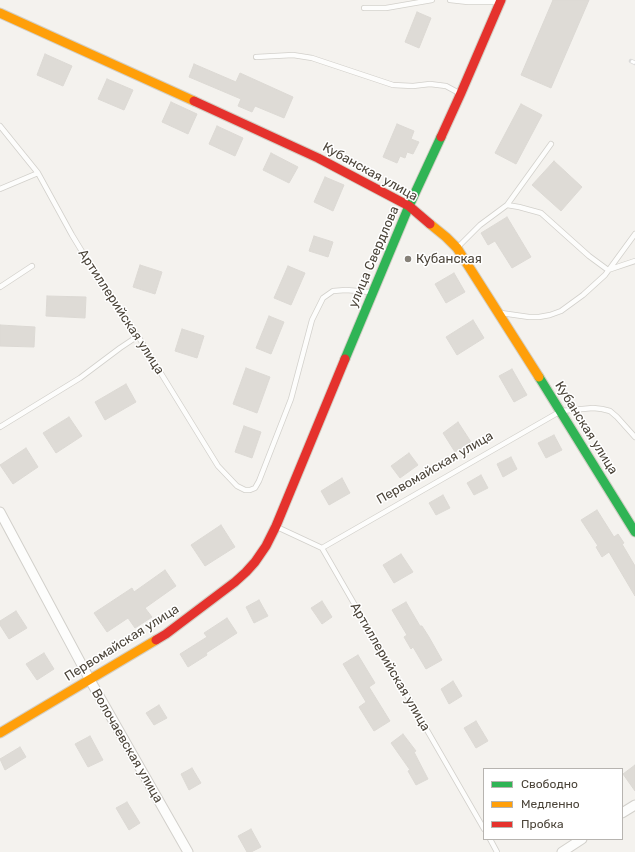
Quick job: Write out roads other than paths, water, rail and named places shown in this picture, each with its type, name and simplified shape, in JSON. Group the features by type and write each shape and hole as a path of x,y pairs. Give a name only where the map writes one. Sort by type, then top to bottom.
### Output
{"main road":[{"name":"улица Свердлова","path":"276,526 372,292 500,1"},
{"name":"Кубанская улица","path":"0,13 43,34 311,154 409,206 457,248 561,411 635,532"},
{"name":"Первомайская улица","path":"0,733 166,634 235,582 255,562 266,546 276,526"}],"street":[{"name":"Волочаевская улица","path":"0,512 90,680 188,852"},
{"path":"623,812 635,805"},
{"path":"562,852 580,840"}],"lane":[{"path":"364,8 386,8 432,0"},
{"path":"450,0 468,2 500,1"},
{"path":"256,58 293,55 312,58 393,85 440,85 446,86 460,94"},
{"name":"Артиллерийская улица","path":"0,126 38,173 72,235 103,286 138,336 218,466 236,486 245,490 250,490 255,488 259,482 288,406 312,320 323,298 333,291 346,290 372,292"},
{"path":"457,248 480,225 507,205 551,144"},
{"path":"0,189 38,173"},
{"path":"507,205 541,213 589,256 608,270"},
{"path":"497,312 539,317 561,311 583,295 605,275 635,234"},
{"path":"608,270 635,261"},
{"path":"0,287 32,266"},
{"path":"0,427 80,378 138,336"},
{"path":"561,411 593,408 610,411 618,417 635,437"},
{"name":"Первомайская улица","path":"322,548 561,411"},
{"path":"276,526 322,548"},
{"name":"Артиллерийская улица","path":"322,548 483,827"},
{"path":"491,840 497,852"}],"railway":[{"path":"631,61 635,63"}],"place":[{"name":"Кубанская","path":"408,259"}]}
